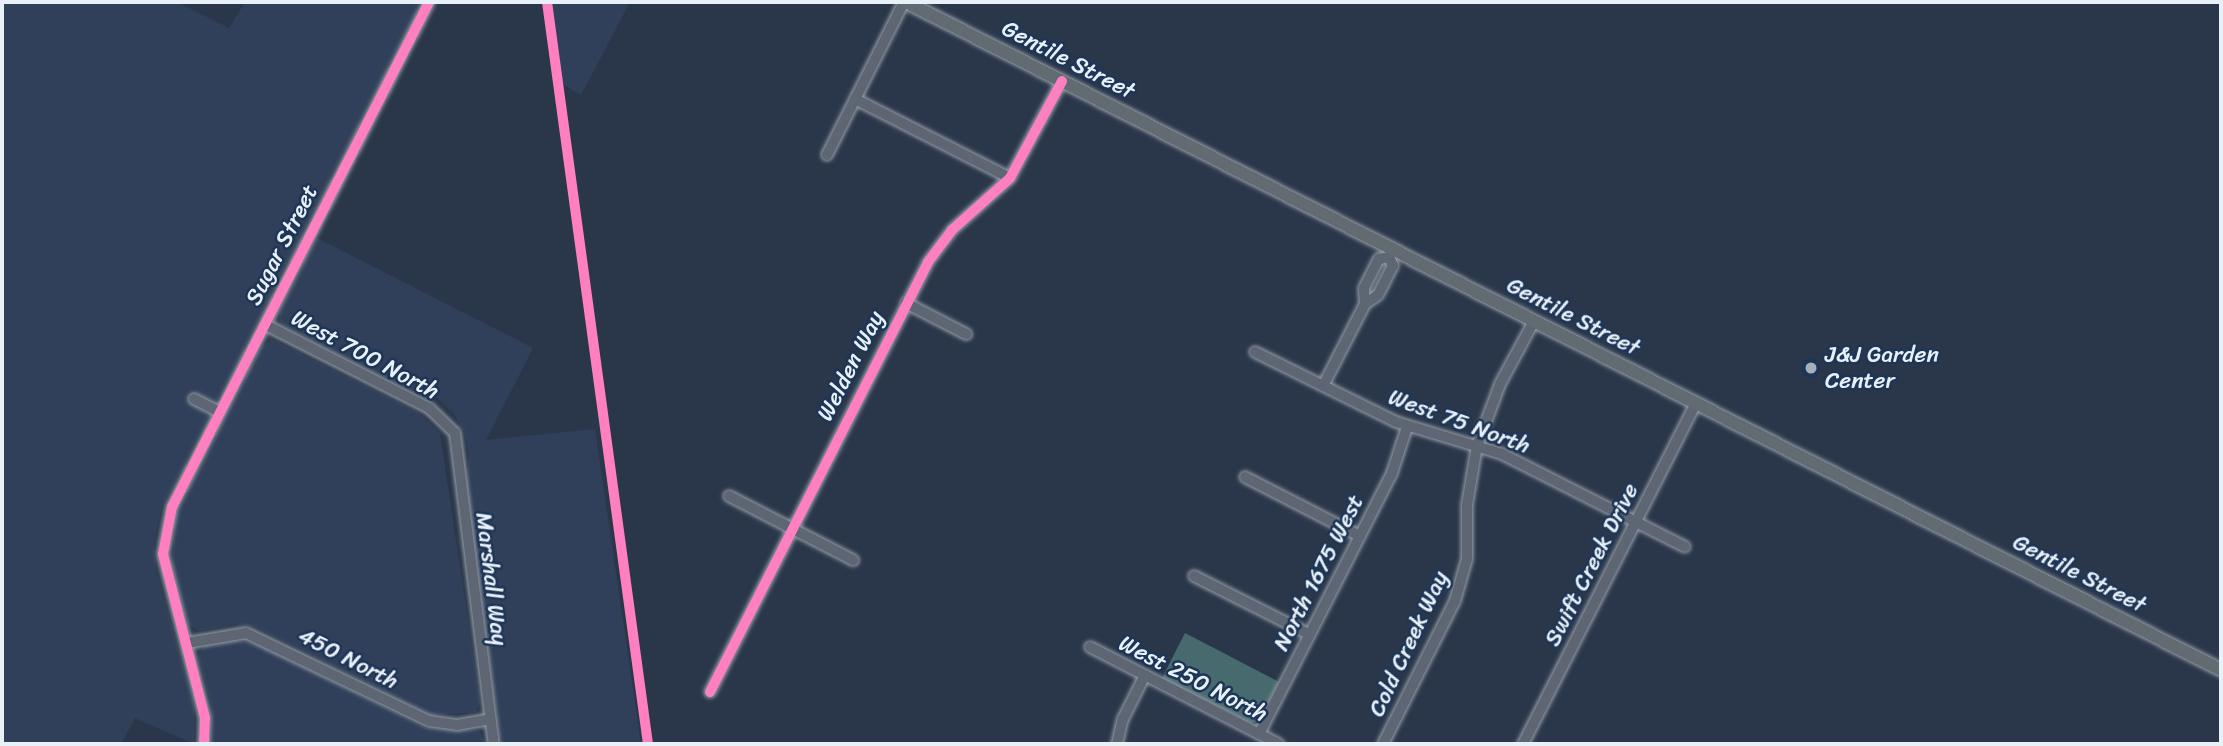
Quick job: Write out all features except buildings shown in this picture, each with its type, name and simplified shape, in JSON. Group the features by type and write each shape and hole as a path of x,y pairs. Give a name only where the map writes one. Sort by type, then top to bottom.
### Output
{"main road":[{"name":"Gentile Street","path":"905,2 1391,253 1534,321 2221,670"}],"street":[{"name":"Sugar Street","path":"204,744 205,718 163,554 172,507 429,2"},
{"path":"827,155 905,2"},
{"name":"Welden Way","path":"710,692 928,262 951,230 1010,178 1062,81"},
{"path":"855,99 1010,178"},
{"path":"1323,386 1365,304 1378,295 1393,267 1391,253 1379,259 1364,288 1365,304"},
{"path":"906,303 966,334"},
{"name":"Cold Creek Way","path":"1383,744 1462,579 1467,559 1467,505 1477,446 1500,384 1534,321"},
{"name":"West 700 North","path":"266,325 429,408 446,421"},
{"name":"West 75 North","path":"1255,352 1407,426 1477,446 1685,547"},
{"path":"194,399 220,412"},
{"name":"Swift Creek Drive","path":"1523,744 1696,403"},
{"name":"Marshall Way","path":"446,421 460,453 459,478 494,744"},
{"name":"North 1675 West","path":"1259,734 1392,473 1407,426"},
{"path":"1245,477 1360,536"},
{"path":"729,496 853,560"},
{"path":"1194,576 1309,634"},
{"name":"450 North","path":"187,642 246,633 429,721 457,725 490,719"},
{"name":"West 250 North","path":"1090,647 1279,744"},
{"path":"1116,744 1123,719 1144,675"}],"shaded area":[{"path":"2,2 177,2 229,28 245,2 420,2 161,509 154,543 156,571 194,706 194,744 135,718 121,744 2,744"},
{"path":"548,2 630,2 581,95 558,81"},
{"path":"317,238 533,348 486,440 595,429 641,744 501,744 466,484 469,456 465,433 454,414 436,397 394,383 280,324 279,313"},
{"path":"271,339 418,413 440,433 480,702 476,712 432,715 255,627 236,624 199,631 188,624 172,563 176,516 261,348"},
{"path":"231,639 259,645 424,728 479,730 486,744 211,744 211,704 198,656 204,646"}],"green space":[{"path":"1185,633 1279,682 1258,721 1251,723 1162,678"}],"cycle path":[{"path":"204,744 205,718 163,554 172,507 429,2"},
{"path":"547,2 648,744"},
{"path":"710,692 928,262 952,230 1010,178 1062,81"}],"place":[{"name":"J&J Garden Center","path":"1811,368"}]}
